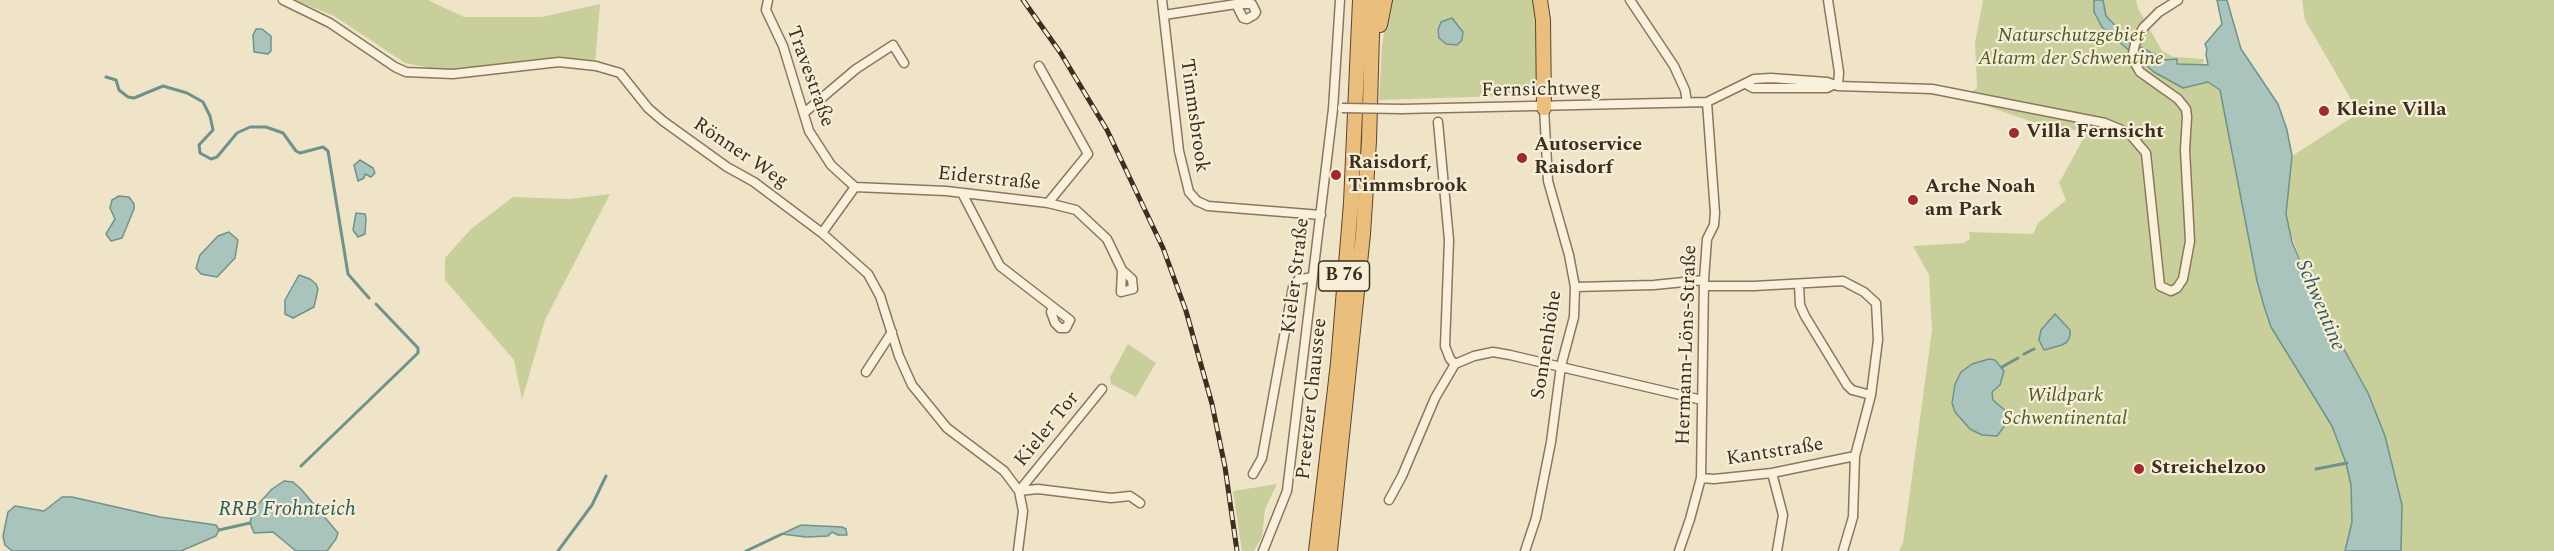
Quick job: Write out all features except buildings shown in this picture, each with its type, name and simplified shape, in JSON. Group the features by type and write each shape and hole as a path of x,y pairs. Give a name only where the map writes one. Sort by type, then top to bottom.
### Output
{"highway":[{"name":"Preetzer Chaussee","path":"1316,551 1338,363 1351,203 1360,0"},
{"name":"Preetzer Chaussee","path":"1330,551 1360,281 1374,41 1373,0"},
{"name":"B 76","path":"1374,41 1379,30 1385,0"},
{"path":"1540,0 1543,20 1544,108"}],"street":[{"name":"Rönner Weg","path":"283,0 330,23 395,68 406,72 453,74 559,62 596,66 620,74 648,108 663,122 727,167 754,182 822,233 868,274 880,296 905,371 929,408 947,428 1004,471 1019,491"},
{"name":"Travestraße","path":"768,0 766,10 783,46 809,131 823,155 855,187"},
{"name":"Timmsbrook","path":"1162,0 1181,169 1188,192 1197,201 1208,206 1321,215"},
{"name":"Kieler Straße","path":"1263,551 1287,491 1312,277 1337,109 1340,0"},
{"path":"1630,0 1674,66 1685,90 1687,102"},
{"path":"1828,0 1839,72 1835,86"},
{"name":"Fernsichtweg","path":"1337,109 1544,108 1707,102 1737,86 1746,84 1754,87 1827,88 1835,86 1932,89 2105,123 2129,133 2146,153 2149,164 2160,286 2165,290 2175,290 2183,279 2190,241 2185,150 2186,109 2178,99 2136,68 2132,55 2143,28 2178,0"},
{"path":"1164,15 1236,4"},
{"path":"804,113 856,69 892,45 903,63"},
{"name":"Eiderstraße","path":"855,187 962,193 1048,203 1088,154 1039,66"},
{"name":"Hermann-Löns-Straße","path":"1679,551 1701,478 1704,283 1707,239 1714,225 1715,213 1707,102"},
{"name":"Sonnenhöhe","path":"1525,551 1536,518 1551,442 1561,366 1574,317 1575,287 1569,255 1548,181 1544,108"},
{"path":"1438,122 1449,240 1445,346 1450,359 1455,364"},
{"path":"822,233 855,187"},
{"path":"962,193 1000,266 1053,307"},
{"path":"1048,203 1076,210 1107,239 1122,270"},
{"path":"1253,474 1262,458 1293,287 1298,280 1312,277"},
{"path":"1575,287 1704,283 1799,284 1843,280 1864,292 1876,303 1878,340 1871,395 1855,456 1853,517 1843,551"},
{"path":"1799,284 1800,305 1804,316 1847,385 1852,390 1871,395"},
{"path":"866,372 892,332"},
{"path":"1389,501 1402,476 1434,398 1455,364 1484,353 1493,352 1561,366 1702,400"},
{"name":"Kieler Tor","path":"1019,491 1102,389"},
{"name":"Kantstraße","path":"1701,478 1714,479 1772,473 1855,456"},
{"path":"1772,473 1783,515 1777,551"},
{"path":"1018,551 1023,511 1019,491 1038,489 1111,498 1130,496 1140,503"}],"green space":[{"path":"294,0 428,0 464,17 542,17 600,4 595,62 558,57 453,69 434,69 405,63 334,16"},
{"path":"1389,0 1532,0 1537,18 1537,95 1379,100 1382,46"},
{"name":"Wildpark Schwentinental","path":"1983,0 2136,0 2138,8 2162,51 2174,57 2204,59 2203,65 2208,82 2220,90 2257,281 2271,327 2332,426 2346,463 2351,485 2352,522 2345,551 1899,551 1903,543 1932,330 1929,275 1913,246 1963,243 1970,239 1969,232 2033,234 2038,223 2066,200 2059,183 2087,132 2044,126 1978,103 1977,96 1968,94 1977,88 1975,43"},
{"path":"2302,0 2554,0 2554,551 2401,551 2402,505 2385,436 2368,393 2317,300 2289,230 2286,214 2292,156 2359,113 2305,20"},
{"path":"610,194 545,320 522,400 514,360 445,280 445,258 471,229 513,197 569,199"},
{"path":"1128,344 1156,363 1136,397 1111,384 1110,377"},
{"path":"1277,484 1265,509 1262,537 1254,551 1242,551 1233,491"}],"water":[{"name":"Schwentine","path":"2094,0 2103,0 2106,16 2131,42 2165,60 2177,59 2177,64 2208,65 2205,44 2222,24 2217,0 2227,0 2241,49 2278,104 2287,130 2292,156 2286,214 2292,242 2317,300 2368,393 2385,436 2402,505 2401,551 2345,551 2352,522 2351,485 2346,463 2332,426 2271,327 2257,281 2220,90 2208,82 2183,88 2154,72 2102,27 2094,12"},
{"path":"1452,18 1463,32 1462,40 1457,45 1446,44 1439,38 1438,30 1441,22"},
{"path":"256,29 262,29 271,36 271,51 268,54 254,52 253,35"},
{"path":"360,160 373,168 375,173 371,177 365,174 364,178 358,181 354,165"},
{"path":"119,196 129,197 134,204 134,209 122,238 111,241 106,234 115,219 110,208 112,200"},
{"path":"356,213 365,214 366,219 365,234 358,237 353,230"},
{"path":"229,232 238,240 235,258 217,277 201,274 196,268 200,255 218,236"},
{"path":"299,275 310,279 318,289 314,307 293,318 285,314 285,300"},
{"path":"2055,314 2070,330 2070,336 2062,345 2044,350 2039,340 2041,330"},
{"path":"1989,359 1995,360 2004,371 2000,385 1992,392 1993,400 2007,412 2009,420 1997,436 1982,435 1970,429 1955,412 1952,403 1955,384 1961,372 1972,364"},
{"name":"RRB Frohnteich","path":"284,481 293,482 301,489 338,533 327,551 296,551 273,532 254,533 250,523 253,510 272,489"},
{"name":"RRB Frohnteich","path":"62,497 72,497 160,517 216,525 219,530 216,536 181,551 12,551 5,545 3,536 8,512 15,506 44,511"},
{"path":"801,525 842,527 846,529 847,535 832,532 828,536 806,537 782,534"}],"waterway":[{"path":"106,77 116,80 119,90 128,97 134,98 163,86 187,93 203,102 210,116 213,130 199,145 200,153 211,159 217,157 237,133 250,127 266,127 283,133 300,153 323,147 328,151 348,274 369,298"},
{"path":"301,466 418,353 418,348 376,304"},
{"path":"2024,354 2034,349"},
{"path":"2002,367 2018,358"},
{"path":"2316,469 2347,463"},
{"path":"558,551 592,505 606,476"},
{"path":"219,530 250,523"},
{"path":"746,551 782,534"}],"railway":[{"path":"1023,0 1060,52 1107,130 1163,248 1186,311 1212,404 1225,467 1237,551"}],"place":[{"name":"Kleine Villa","path":"2324,111"},
{"name":"Villa Fernsicht","path":"2014,133"},
{"name":"Autoservice Raisdorf","path":"1522,158"},
{"name":"Raisdorf, Timmsbrook","path":"1336,175"},
{"name":"Arche Noah am Park","path":"1913,200"},
{"name":"Streichelzoo","path":"2139,469"}],"park label":[{"name":"Naturschutzgebiet Altarm der Schwentine","path":"2071,48"}]}
